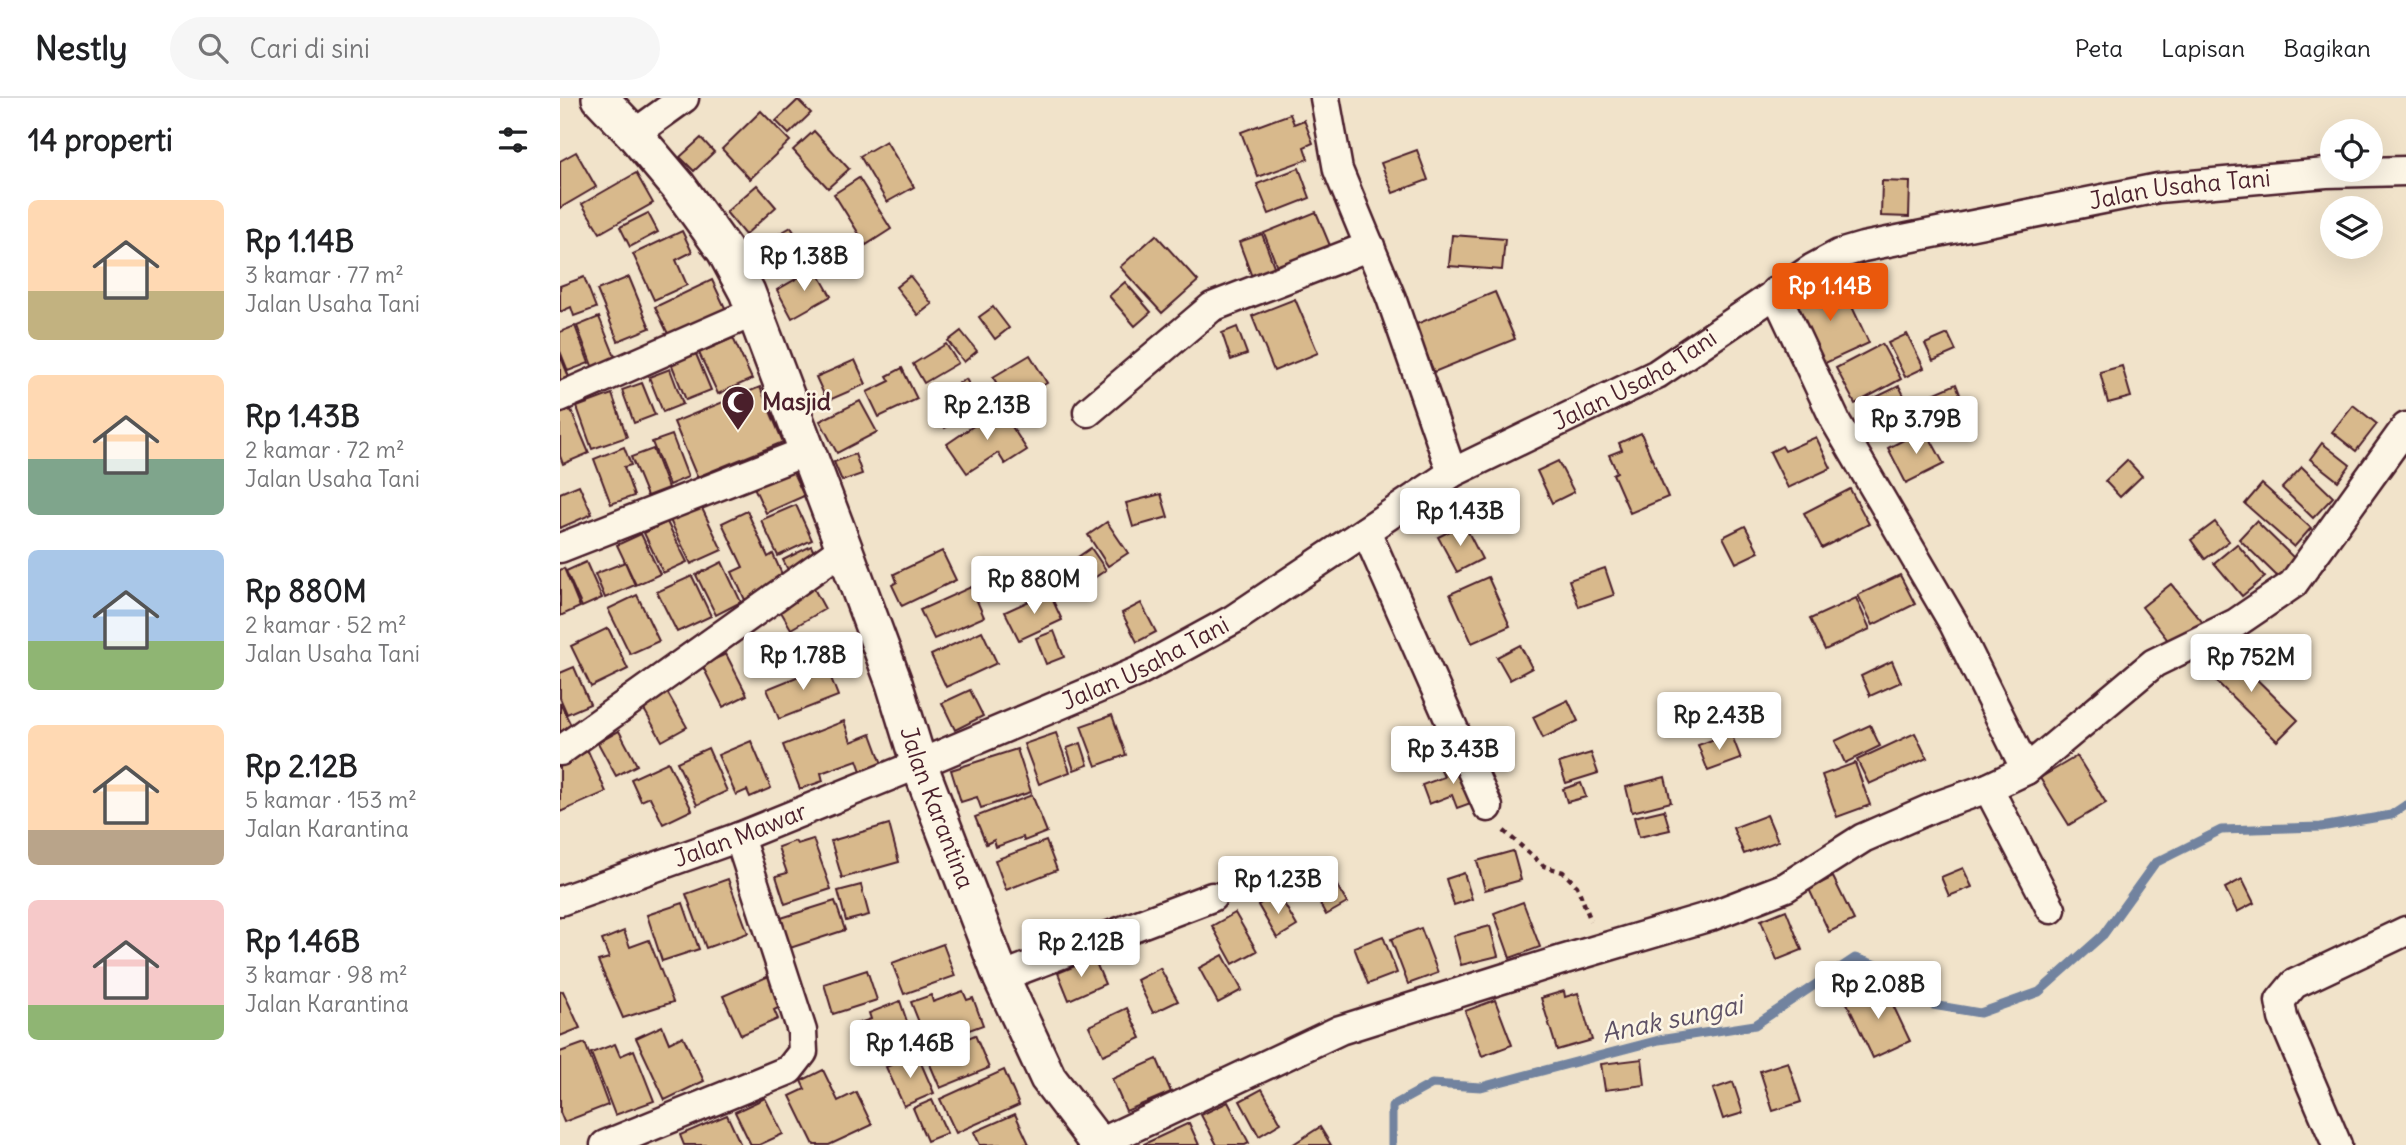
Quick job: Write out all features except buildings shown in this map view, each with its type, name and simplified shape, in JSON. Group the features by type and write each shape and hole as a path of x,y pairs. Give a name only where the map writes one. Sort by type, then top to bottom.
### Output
{"street":[{"name":"Jalan Karantina","path":"600,98 678,186 725,251 747,292 894,683 919,764 1000,977 1048,1079 1099,1144"},
{"path":"634,134 684,98"},
{"path":"1325,98 1338,170 1391,298 1452,472"},
{"name":"Jalan Usaha Tani","path":"919,764 1111,683 1175,652 1234,619 1452,472 1657,374 1716,336 1775,292 1839,254 2158,188 2326,173 2406,171"},
{"path":"1088,412 1212,307 1370,246"},
{"path":"1775,292 1836,422 1954,624 2026,770"},
{"path":"560,397 754,312"},
{"path":"1099,1144 1340,1030 1711,916 1786,887 1863,838 2026,770 2154,663 2236,623 2293,584 2406,428"},
{"path":"560,548 807,451"},
{"path":"1366,531 1489,807"},
{"path":"560,751 844,548"},
{"name":"Jalan Mawar","path":"560,901 739,837 919,764"},
{"path":"1988,788 2051,909"},
{"path":"605,1145 659,1134 789,1070 803,1052 802,1031 739,837"},
{"path":"1000,977 1212,897"},
{"path":"2337,1145 2291,1038 2280,1001 2294,984 2406,931"}],"path":[{"path":"1489,807 1505,832 1544,866 1563,872 1577,886 1602,948"}],"waterway":[{"name":"Anak sungai","path":"1392,1145 1392,1106 1432,1084 1481,1087 1659,1040 1755,1025 1855,958 1892,970 1933,1005 1980,1013 2039,992 2103,935 2155,863 2221,830 2321,827 2391,815 2406,805"}],"place":[{"name":"Masjid","path":"738,432"}]}
